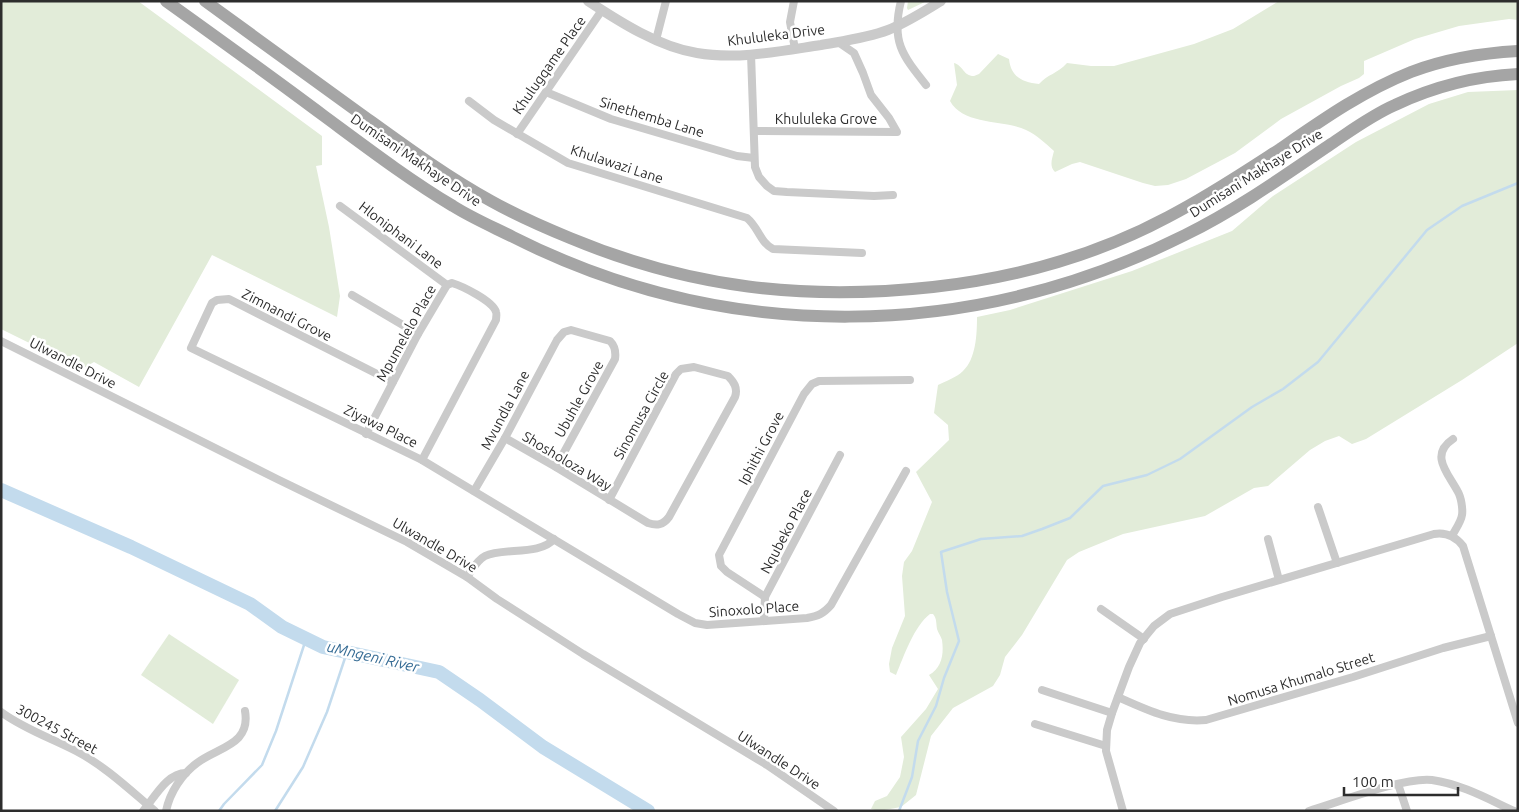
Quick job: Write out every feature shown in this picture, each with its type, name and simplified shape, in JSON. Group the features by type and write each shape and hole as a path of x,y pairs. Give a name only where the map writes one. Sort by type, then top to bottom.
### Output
{"main road":[{"name":"Dumisani Makhaye Drive","path":"166,1 411,178 454,206 532,247 603,276 665,295 740,310 799,316 863,317 946,309 1030,294 1094,275 1137,258 1206,225 1361,124 1392,106 1418,95 1468,80 1495,75 1518,74"},
{"name":"Dumisani Makhaye Drive","path":"205,1 433,165 492,202 595,248 670,272 741,286 806,292 867,292 957,284 1025,271 1090,251 1166,219 1212,193 1336,111 1380,86 1414,71 1443,63 1484,54 1518,51"}],"street":[{"name":"Khululeka Drive","path":"588,1 632,29 656,40 696,53 720,56 795,49 872,36 898,26 941,1"},
{"path":"656,40 666,1"},
{"path":"794,1 790,22 795,49"},
{"path":"901,1 898,26 900,49 926,85"},
{"name":"Khulugqame Place","path":"517,134 602,10"},
{"name":"Khululeka Grove","path":"754,131 897,132 889,118 871,95 854,54 838,42"},
{"path":"751,54 754,158 759,177 774,191 874,196 892,195"},
{"name":"Sinethemba Lane","path":"546,92 611,119 737,156 754,158"},
{"name":"Khulawazi Lane","path":"469,101 517,134 576,166 741,215 752,222 762,241 773,248 862,253"},
{"name":"Hloniphani Lane","path":"340,206 447,285"},
{"name":"Mpumelelo Place","path":"366,434 418,334 447,285 452,283 461,286 493,307 496,312 496,320 422,460"},
{"path":"352,296 418,334"},
{"name":"Zimnandi Grove","path":"191,348 212,303 217,300 229,300 393,382"},
{"name":"Ubuhle Grove","path":"556,467 616,354 610,341 574,330 564,332 557,340"},
{"name":"Mvundla Lane","path":"474,491 505,438 557,340"},
{"name":"Ulwandle Drive","path":"1,341 268,475 407,542 467,577 526,618 766,765 834,811"},
{"name":"Ziyawa Place","path":"191,348 422,460 554,539"},
{"name":"Sinomusa Circle","path":"610,500 676,374 681,369 694,367 728,376 735,385 735,397 669,517"},
{"name":"Iphithi Grove","path":"765,597 727,572 721,566 720,554 804,394 812,384 819,381 910,380"},
{"name":"Shosholoza Way","path":"505,438 648,523 653,525 662,524 669,517"},
{"path":"1452,536 1462,518 1462,512 1458,492 1450,481 1440,455 1443,448 1453,439"},
{"name":"Nqubeko Place","path":"764,621 765,597 840,455"},
{"name":"Sinoxolo Place","path":"554,539 695,623 707,626 818,616 831,605 906,471"},
{"path":"1318,507 1337,563"},
{"path":"1123,811 1110,767 1106,746 1107,730 1129,667 1140,643 1154,626 1170,614 1434,534 1452,536 1463,546 1518,723"},
{"path":"467,577 486,556 539,548 551,543 554,539"},
{"path":"1268,539 1278,580"},
{"path":"1100,610 1144,639"},
{"name":"Nomusa Khumalo Street","path":"1118,697 1148,710 1176,719 1188,721 1206,720 1353,677 1443,648 1491,636"},
{"path":"1042,690 1112,713"},
{"path":"166,811 170,795 186,773 197,763 236,741 246,728 245,711"},
{"name":"300245 Street","path":"1,712 27,728 77,751 96,763 150,809"},
{"path":"1035,724 1106,746"},
{"path":"150,809 167,781 179,774 186,773"},
{"path":"1309,811 1398,784 1420,780 1445,783 1464,788 1514,811"},
{"path":"1398,784 1407,811"}],"green space":[{"path":"1,1 138,1 322,136 322,165 316,166 329,227 340,296 337,317 212,255 139,387 94,362 82,369 1,329"},
{"path":"908,1 927,1 908,10"},
{"path":"1279,1 1518,1 1518,20 1509,19 1459,26 1415,39 1364,61 1364,74 1359,78 1281,119 1235,153 1186,179 1168,185 1155,186 1143,183 1080,162 1055,172 1052,165 1054,151 1034,134 1017,127 965,115 956,109 950,101 957,85 954,63 970,76 974,76 979,74 998,54 1009,59 1012,70 1018,77 1027,82 1039,84 1067,63 1114,66 1194,44 1233,29"},
{"path":"1518,90 1518,343 1366,439 1352,444 1339,436 1325,441 1310,450 1268,486 1254,488 1205,516 1123,534 1079,552 1067,560 1022,635 1005,657 1000,675 993,686 953,708 931,736 916,795 901,807 879,811 871,809 875,801 887,796 900,777 904,757 901,737 926,709 938,689 929,675 937,669 943,650 942,640 933,614 924,619 914,634 896,675 890,672 889,664 892,648 905,616 902,576 904,562 912,551 932,502 916,472 949,440 948,425 934,413 938,385 958,375 971,360 975,346 977,317 1010,310 1132,271 1232,231 1273,196 1356,142 1429,104 1468,92"},
{"path":"169,634 239,680 213,724 141,675"}],"waterway":[{"path":"899,811 912,777 918,741 936,706 944,678 959,641 947,592 941,552 981,539 1022,536 1042,529 1070,518 1103,486 1147,475 1180,459 1252,407 1283,389 1318,362 1427,230 1462,206 1518,183"},
{"name":"uMngeni River","path":"1,490 131,547 250,604 282,627 323,647 439,672 543,747 648,811"},
{"path":"219,811 262,765 276,731 306,639"},
{"path":"275,811 303,767 327,712 347,652"}]}
